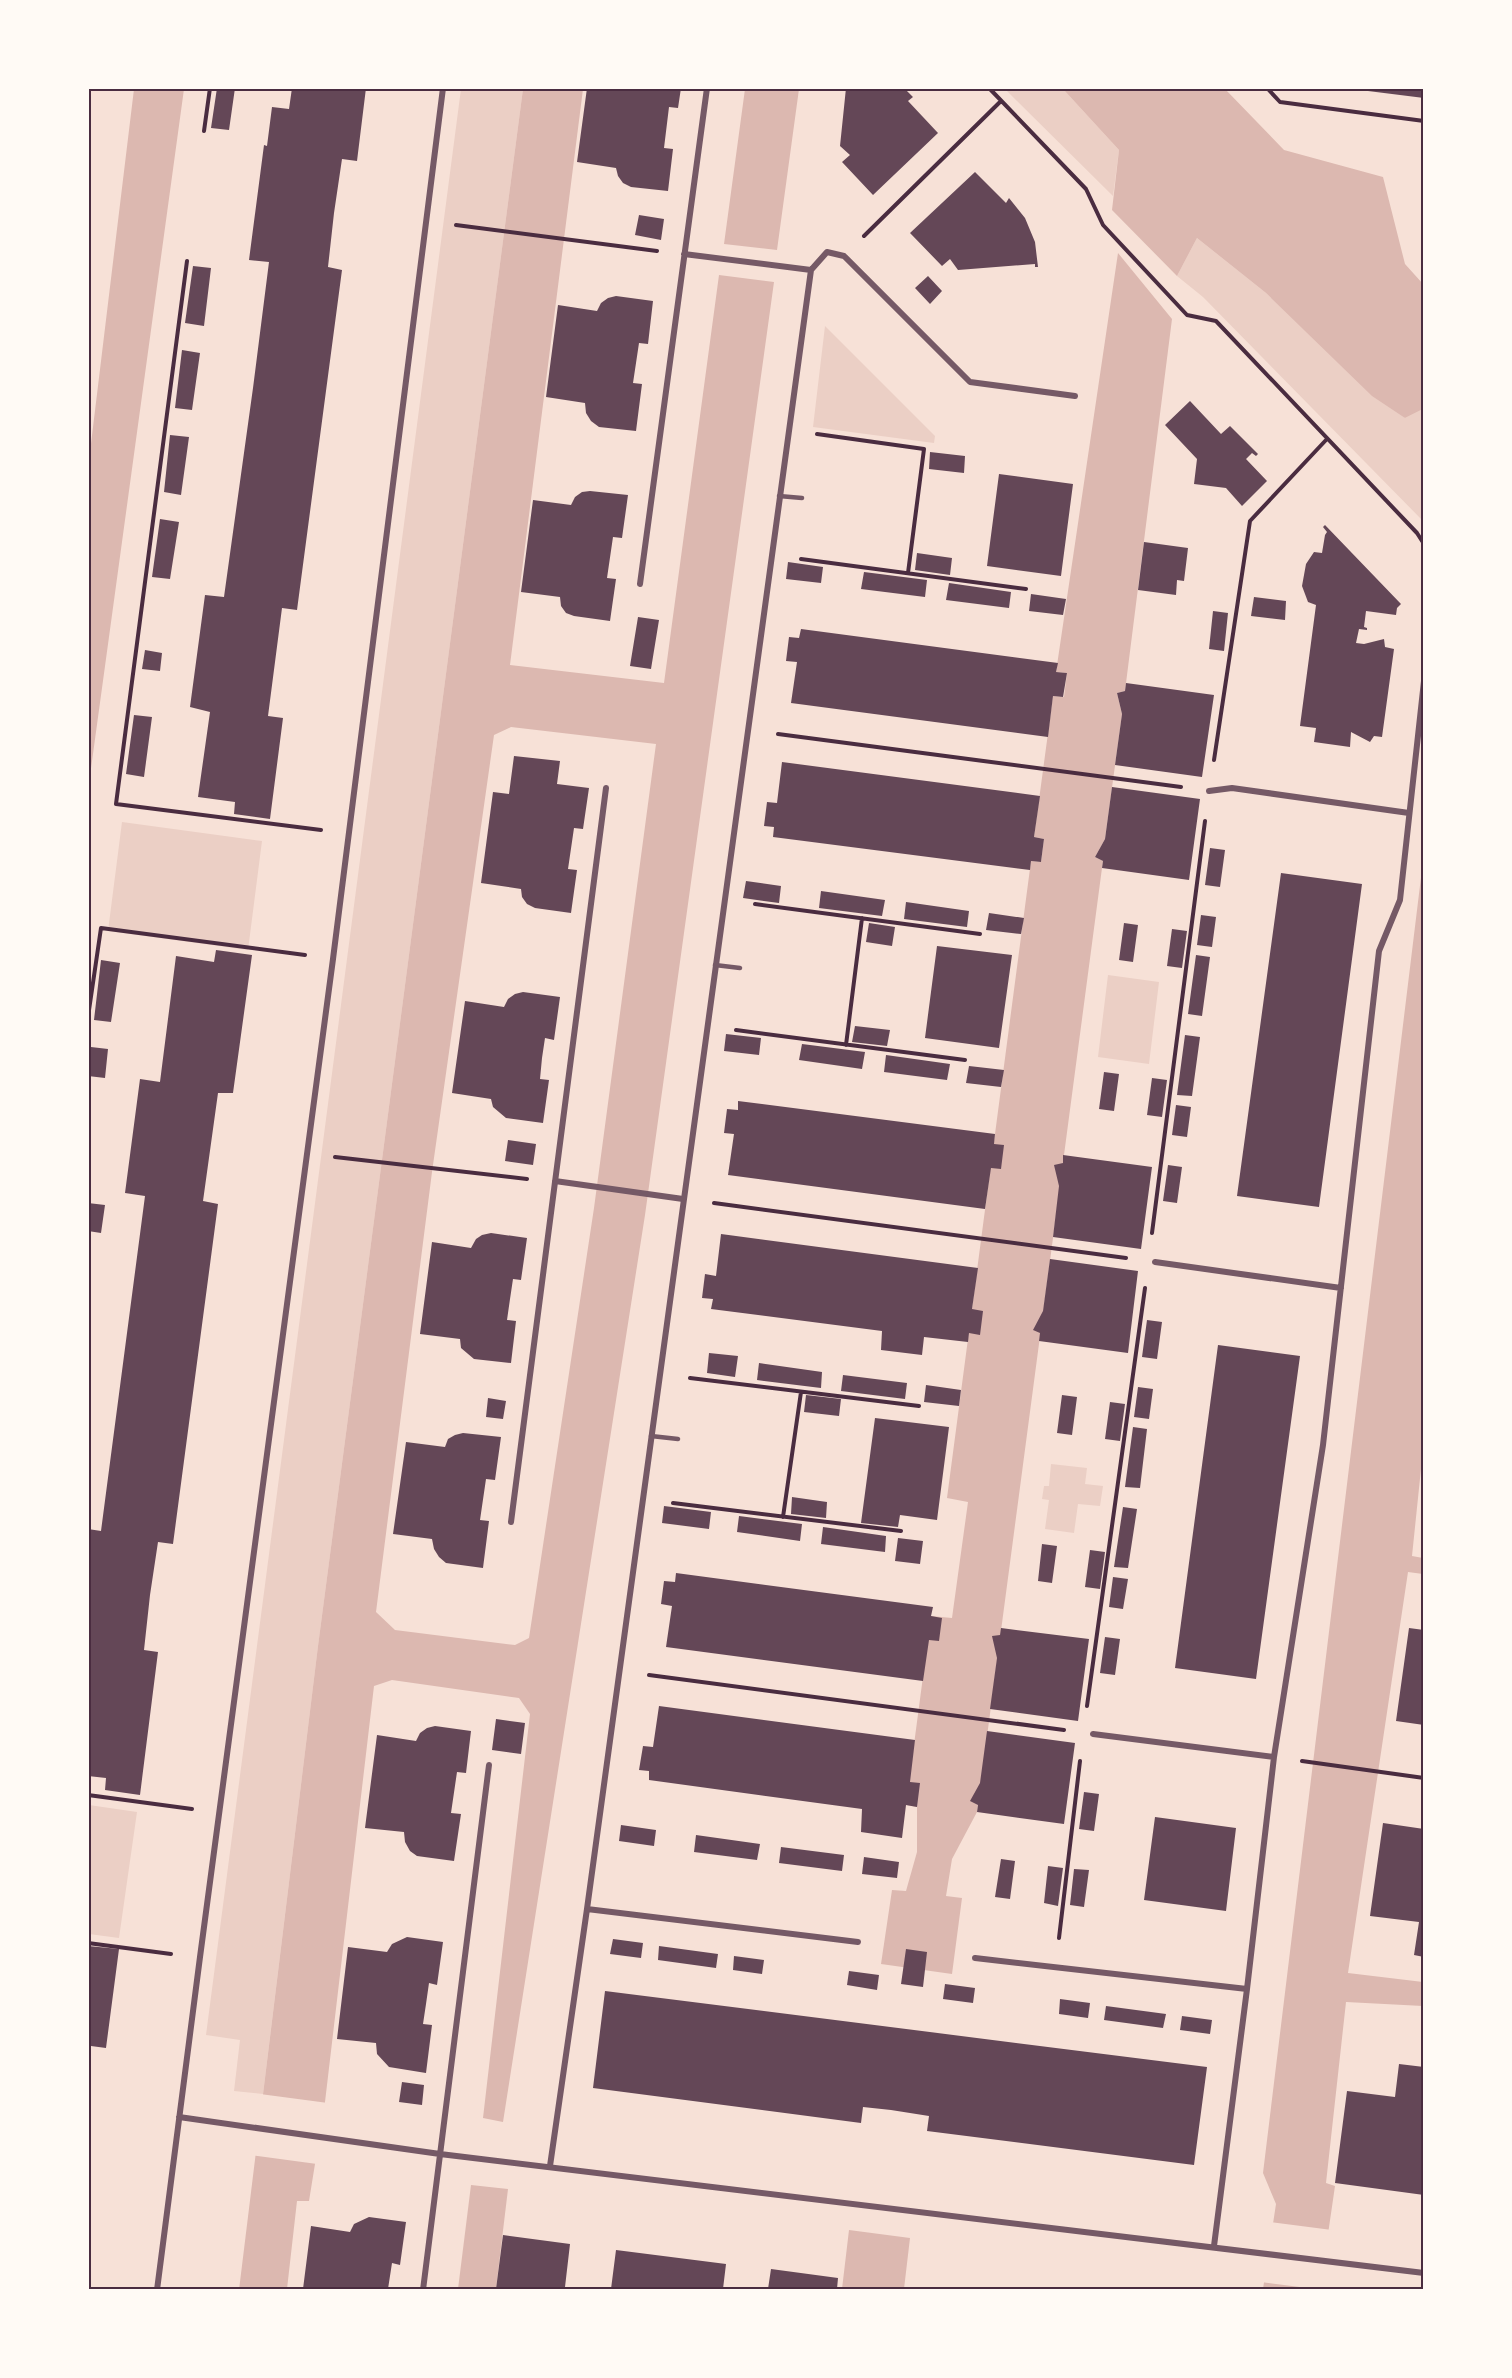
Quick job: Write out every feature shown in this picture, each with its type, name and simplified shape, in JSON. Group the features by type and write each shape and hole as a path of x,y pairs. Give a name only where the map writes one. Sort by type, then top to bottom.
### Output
{"street":[{"path":"158,2289 333,958 428,222 443,88"},
{"path":"640,584 707,88"},
{"path":"550,2166 811,270 826,252 844,256 970,382 1075,396"},
{"path":"684,254 811,270"},
{"path":"1214,2246 1274,1757 1323,1445 1380,951 1400,900 1424,681"},
{"path":"510,1522 606,788"},
{"path":"1209,791 1232,788 1409,813"},
{"path":"555,1181 684,1199"},
{"path":"1152,1262 1341,1288"},
{"path":"1093,1734 1274,1757"},
{"path":"423,2289 489,1765"},
{"path":"587,1909 858,1942"},
{"path":"975,1958 1247,1989"},
{"path":"179,2117 440,2154 1424,2272"}],"lane":[{"path":"779,496 802,498"},
{"path":"715,965 740,968"},
{"path":"651,1436 678,1439"}],"path":[{"path":"204,131 210,88"},
{"path":"989,88 1086,189 1103,225 1186,315 1216,321 1326,440 1417,533 1424,544"},
{"path":"1267,88 1280,102 1424,121"},
{"path":"844,256 1001,101"},
{"path":"428,222 684,254"},
{"path":"187,261 116,804 349,834"},
{"path":"788,430 924,449 914,510 908,573"},
{"path":"1055,1968 1083,1732 1152,1262 1209,791 1250,521 1326,440"},
{"path":"772,555 1026,589"},
{"path":"747,730 1209,791"},
{"path":"724,900 980,934"},
{"path":"846,1045 862,918"},
{"path":"88,1017 101,928 333,958"},
{"path":"847,980 855,981"},
{"path":"707,1027 964,1060"},
{"path":"368,1160 555,1181"},
{"path":"684,1199 1152,1262"},
{"path":"659,1374 919,1406"},
{"path":"783,1517 789,1454 801,1392"},
{"path":"642,1500 901,1532"},
{"path":"619,1671 1093,1734"},
{"path":"1305,1761 1424,1778"},
{"path":"88,1795 219,1813"},
{"path":"88,1943 200,1957"}],"shaded area":[{"path":"134,89 184,89 89,783 89,460"},
{"path":"461,89 523,89 318,1646 263,2094 234,2091 240,2040 206,2035"},
{"path":"523,89 583,89 510,665 664,683 719,275 774,282 645,1215 503,2122 483,2118 530,1714 519,1698 392,1680 374,1686 325,2102 309,2201 297,2201 287,2289 239,2290 318,1646","holes":["511,727 656,744 594,1208 529,1638 515,1645 395,1630 376,1612 432,1172 494,735"]},
{"path":"745,89 799,89 777,250 724,244"},
{"path":"1005,89 1063,89 1119,150 1113,196"},
{"path":"1063,89 1225,89 1284,150 1383,177 1405,264 1423,284 1423,409 1405,418 1372,396 1266,293 1197,238 1177,276 1112,210 1119,150"},
{"path":"1197,238 1266,293 1405,418 1423,409 1423,521 1203,297 1177,276"},
{"path":"1118,253 1172,319 1125,691 1117,693 1122,714 1105,839 1095,857 1103,861 977,1812 952,1859 946,1896 962,1898 952,1974 881,1964 892,1890 906,1891 917,1852 917,1807 906,1805 931,1616 952,1618 968,1502 947,1498 1031,861 1041,862 1044,839 1034,837 1053,696 1064,697 1067,673 1056,672"},
{"path":"825,326 935,436 934,443 813,427"},
{"path":"122,822 262,841 248,950 108,931"},
{"path":"1423,861 1424,1440 1412,1556 1423,1558 1423,1574 1408,1572 1348,1973 1423,1982 1423,2006 1346,2002 1326,2183 1335,2186 1320,2289 1263,2289 1276,2204 1263,2173"},
{"path":"1108,975 1159,982 1149,1064 1098,1057"},
{"path":"1051,1464 1087,1468 1085,1484 1103,1486 1100,1506 1078,1504 1074,1533 1045,1529 1049,1500 1042,1499 1044,1486 1049,1486"},
{"path":"89,1805 137,1812 119,1938 89,1934"},
{"path":"471,2185 508,2189 496,2289 458,2289"},
{"path":"849,2230 910,2238 904,2289 842,2289"}],"pier":[{"path":"260,2094 328,2103 317,2164 251,2155"},
{"path":"1270,2222 1332,2230 1323,2290 1261,2282"}],"building":[{"path":"217,88 235,88 229,130 211,128"},
{"path":"292,88 366,88 357,161 342,159 334,213 328,267 342,270 297,610 282,608 268,716 283,718 270,819 234,814 235,802 198,797 210,712 190,707 205,595 224,597 253,388 269,262 249,260 264,145 267,146 272,107 289,109"},
{"path":"587,88 681,88 678,108 669,107 664,148 673,149 668,191 631,187 623,183 616,168 577,162"},
{"path":"846,88 904,88 913,97 908,101 938,133 873,195 842,162 850,155 840,146"},
{"path":"1360,88 1424,88 1424,98 1360,90"},
{"path":"975,172 1006,203 1009,198 1025,218 1035,242 1038,267 1035,267 1035,264 958,270 950,259 942,266 910,233"},
{"path":"639,215 664,219 661,240 635,235"},
{"path":"193,266 211,268 204,326 185,323"},
{"path":"928,276 942,291 930,304 915,288"},
{"path":"616,296 653,301 648,344 639,343 633,383 642,384 636,431 599,427 586,413 585,403 546,397 558,305 597,311 601,303"},
{"path":"182,350 200,353 192,410 175,408"},
{"path":"1190,401 1221,434 1230,426 1258,454 1256,456 1252,453 1246,459 1267,481 1242,506 1226,488 1194,484 1197,459 1165,425"},
{"path":"170,435 189,437 181,495 164,492"},
{"path":"930,452 965,456 964,473 929,469"},
{"path":"999,474 1073,484 1061,576 987,566"},
{"path":"582,492 628,495 622,538 613,537 607,578 616,579 610,621 566,613 561,606 560,597 521,592 533,500 571,505 575,497"},
{"path":"160,519 179,522 170,579 152,577"},
{"path":"1325,525 1401,604 1397,608 1396,615 1366,611 1364,627 1367,630 1359,629 1356,643 1364,644 1384,639 1385,647 1394,649 1382,737 1374,736 1370,742 1351,732 1350,747 1314,742 1316,728 1300,726 1316,605 1308,602 1302,586 1306,564 1314,552 1322,553 1327,532 1323,527"},
{"path":"1144,542 1188,548 1184,581 1177,580 1176,595 1138,590"},
{"path":"917,553 952,558 950,575 915,570"},
{"path":"788,562 823,567 821,583 786,579"},
{"path":"864,572 927,580 925,597 861,589"},
{"path":"949,583 1011,592 1009,608 946,600"},
{"path":"1031,594 1066,599 1063,615 1029,611"},
{"path":"1254,597 1286,601 1285,620 1251,616"},
{"path":"1213,611 1228,613 1224,651 1209,649"},
{"path":"638,617 659,620 651,669 630,666"},
{"path":"801,629 1058,663 1056,672 1067,673 1063,697 1053,696 1048,737 791,703 797,662 786,661 789,637 799,638"},
{"path":"145,650 162,653 160,671 142,669"},
{"path":"1126,683 1214,695 1202,777 1115,765 1122,714 1117,693 1125,691"},
{"path":"134,715 152,717 144,777 126,774"},
{"path":"514,756 560,761 557,784 589,788 583,829 574,828 568,869 577,870 571,913 535,908 527,904 522,897 521,889 481,883 493,792 509,794"},
{"path":"782,762 1040,796 1034,837 1044,839 1041,862 1031,861 1030,870 773,837 774,827 764,826 767,802 777,803"},
{"path":"1112,787 1200,799 1189,880 1102,868 1103,861 1095,857 1105,839"},
{"path":"1210,848 1225,850 1220,887 1205,885"},
{"path":"1281,873 1362,884 1319,1207 1237,1196"},
{"path":"746,881 781,886 779,903 743,898"},
{"path":"821,891 885,900 882,916 819,908"},
{"path":"906,902 969,911 967,927 904,919"},
{"path":"989,913 1024,918 1021,934 986,930"},
{"path":"1201,915 1216,917 1212,947 1197,945"},
{"path":"869,923 895,927 892,946 866,942"},
{"path":"1124,923 1138,925 1133,962 1119,960"},
{"path":"1172,929 1187,931 1182,968 1167,966"},
{"path":"937,946 1012,955 999,1048 925,1038"},
{"path":"216,950 252,955 233,1093 218,1093 203,1201 218,1204 173,1544 158,1542 150,1595 144,1650 158,1652 140,1795 105,1790 106,1778 88,1776 88,1529 101,1531 145,1196 125,1193 140,1079 160,1082 176,956 214,962"},
{"path":"1196,955 1210,957 1202,1016 1188,1014"},
{"path":"101,960 120,963 111,1022 94,1020"},
{"path":"523,992 560,997 554,1040 545,1038 542,1058 540,1079 549,1080 543,1123 506,1118 493,1107 491,1099 452,1093 465,1001 504,1007 508,999"},
{"path":"855,1026 890,1030 887,1046 852,1042"},
{"path":"726,1034 761,1038 759,1055 724,1051"},
{"path":"1185,1035 1200,1037 1192,1096 1177,1095"},
{"path":"802,1044 865,1052 862,1069 799,1060"},
{"path":"91,1047 108,1049 105,1078 88,1076"},
{"path":"886,1055 950,1064 947,1080 884,1072"},
{"path":"969,1066 1004,1070 1001,1087 966,1083"},
{"path":"1104,1072 1119,1074 1114,1111 1099,1109"},
{"path":"1152,1078 1167,1080 1162,1117 1147,1115"},
{"path":"738,1101 995,1134 994,1144 1004,1145 1001,1169 991,1168 985,1209 728,1175 734,1134 724,1133 727,1109 738,1110"},
{"path":"1176,1105 1191,1107 1187,1137 1172,1135"},
{"path":"508,1140 536,1144 533,1165 505,1161"},
{"path":"1063,1155 1152,1167 1141,1249 1053,1237 1059,1186 1054,1165 1063,1163"},
{"path":"1168,1165 1182,1167 1177,1203 1163,1201"},
{"path":"88,1203 105,1205 101,1233 88,1231"},
{"path":"491,1233 527,1238 521,1280 513,1279 507,1320 516,1321 511,1363 474,1359 461,1348 460,1339 420,1334 432,1242 471,1248 476,1239"},
{"path":"721,1234 978,1268 972,1309 983,1311 980,1335 969,1333 968,1342 924,1337 922,1355 881,1350 882,1331 711,1309 713,1299 702,1298 705,1274 716,1276"},
{"path":"1050,1259 1138,1271 1128,1353 1039,1341 1040,1333 1033,1330 1043,1311"},
{"path":"1147,1320 1162,1322 1157,1359 1142,1357"},
{"path":"1218,1345 1300,1356 1256,1679 1175,1668"},
{"path":"709,1353 738,1356 735,1377 707,1373"},
{"path":"759,1363 822,1372 821,1388 757,1380"},
{"path":"843,1375 907,1383 905,1399 841,1391"},
{"path":"926,1385 961,1390 959,1406 924,1402"},
{"path":"1138,1387 1153,1389 1149,1419 1134,1417"},
{"path":"806,1395 841,1399 839,1416 804,1412"},
{"path":"1062,1395 1077,1397 1072,1435 1057,1433"},
{"path":"488,1398 506,1401 503,1419 486,1417"},
{"path":"1110,1402 1125,1404 1120,1441 1105,1439"},
{"path":"875,1418 949,1427 937,1520 900,1515 898,1527 861,1523"},
{"path":"1133,1427 1147,1429 1140,1488 1125,1487"},
{"path":"463,1433 501,1437 495,1480 486,1479 480,1520 489,1521 483,1568 446,1563 434,1549 432,1539 393,1534 406,1442 445,1447 448,1439"},
{"path":"792,1497 827,1502 826,1518 791,1514"},
{"path":"664,1506 711,1512 709,1529 662,1523"},
{"path":"1123,1507 1137,1509 1128,1568 1114,1567"},
{"path":"739,1516 802,1524 800,1541 737,1532"},
{"path":"823,1527 886,1536 885,1552 821,1544"},
{"path":"898,1538 923,1541 920,1564 895,1561"},
{"path":"1042,1544 1057,1546 1052,1583 1038,1581"},
{"path":"1090,1550 1105,1552 1100,1589 1085,1587"},
{"path":"676,1573 933,1607 931,1616 942,1618 939,1641 929,1640 923,1681 666,1647 672,1606 661,1604 664,1581 675,1582"},
{"path":"1113,1577 1128,1579 1123,1609 1109,1607"},
{"path":"1001,1628 1089,1639 1078,1721 990,1709 997,1658 992,1636 1000,1635"},
{"path":"1409,1628 1424,1630 1424,1725 1396,1721"},
{"path":"1105,1637 1120,1639 1115,1675 1100,1673"},
{"path":"659,1706 915,1740 910,1782 920,1783 917,1807 906,1805 902,1838 861,1832 862,1809 649,1780 649,1771 639,1770 643,1746 653,1747"},
{"path":"496,1719 525,1723 521,1754 492,1750"},
{"path":"435,1726 471,1731 466,1773 457,1772 451,1813 461,1814 454,1861 417,1856 410,1851 405,1842 404,1832 365,1828 377,1735 416,1741 420,1733"},
{"path":"987,1731 1075,1743 1064,1824 977,1812 978,1805 970,1801 980,1783"},
{"path":"1084,1792 1099,1794 1094,1831 1079,1829"},
{"path":"1155,1817 1236,1828 1226,1911 1144,1900"},
{"path":"1383,1823 1424,1829 1424,1957 1414,1955 1419,1922 1370,1916"},
{"path":"621,1825 656,1830 654,1846 619,1841"},
{"path":"696,1835 760,1844 757,1860 694,1852"},
{"path":"781,1847 844,1855 842,1871 779,1863"},
{"path":"864,1857 899,1862 897,1878 862,1874"},
{"path":"1001,1859 1015,1861 1010,1899 995,1897"},
{"path":"1048,1866 1063,1868 1058,1906 1044,1903"},
{"path":"1074,1869 1089,1870 1084,1907 1070,1905"},
{"path":"407,1937 443,1942 437,1985 429,1983 423,2024 432,2025 426,2073 389,2067 377,2054 376,2043 337,2039 348,1947 387,1952 392,1944"},
{"path":"613,1939 643,1943 641,1958 610,1954"},
{"path":"88,1946 119,1949 106,2048 91,2046 90,2052"},
{"path":"659,1946 718,1954 716,1968 658,1960"},
{"path":"906,1949 927,1952 923,1987 901,1984"},
{"path":"734,1956 764,1960 762,1974 733,1970"},
{"path":"849,1971 879,1975 877,1990 847,1985"},
{"path":"945,1984 975,1988 973,2003 943,1999"},
{"path":"605,1991 1207,2067 1194,2165 927,2131 929,2116 891,2110 863,2107 861,2123 593,2088"},
{"path":"1060,1999 1090,2003 1088,2018 1059,2014"},
{"path":"1106,2006 1166,2014 1163,2028 1104,2020"},
{"path":"1182,2016 1212,2020 1210,2034 1180,2030"},
{"path":"1399,2064 1424,2067 1424,2195 1335,2183 1347,2091 1395,2097"},
{"path":"402,2082 424,2085 422,2105 399,2102"},
{"path":"369,2217 406,2222 400,2265 392,2263 388,2289 303,2289 311,2226 350,2232 354,2224"},
{"path":"503,2235 570,2244 565,2287 571,2289 496,2289"},
{"path":"616,2250 726,2264 723,2289 611,2289"},
{"path":"771,2269 838,2278 837,2289 768,2289"}]}
